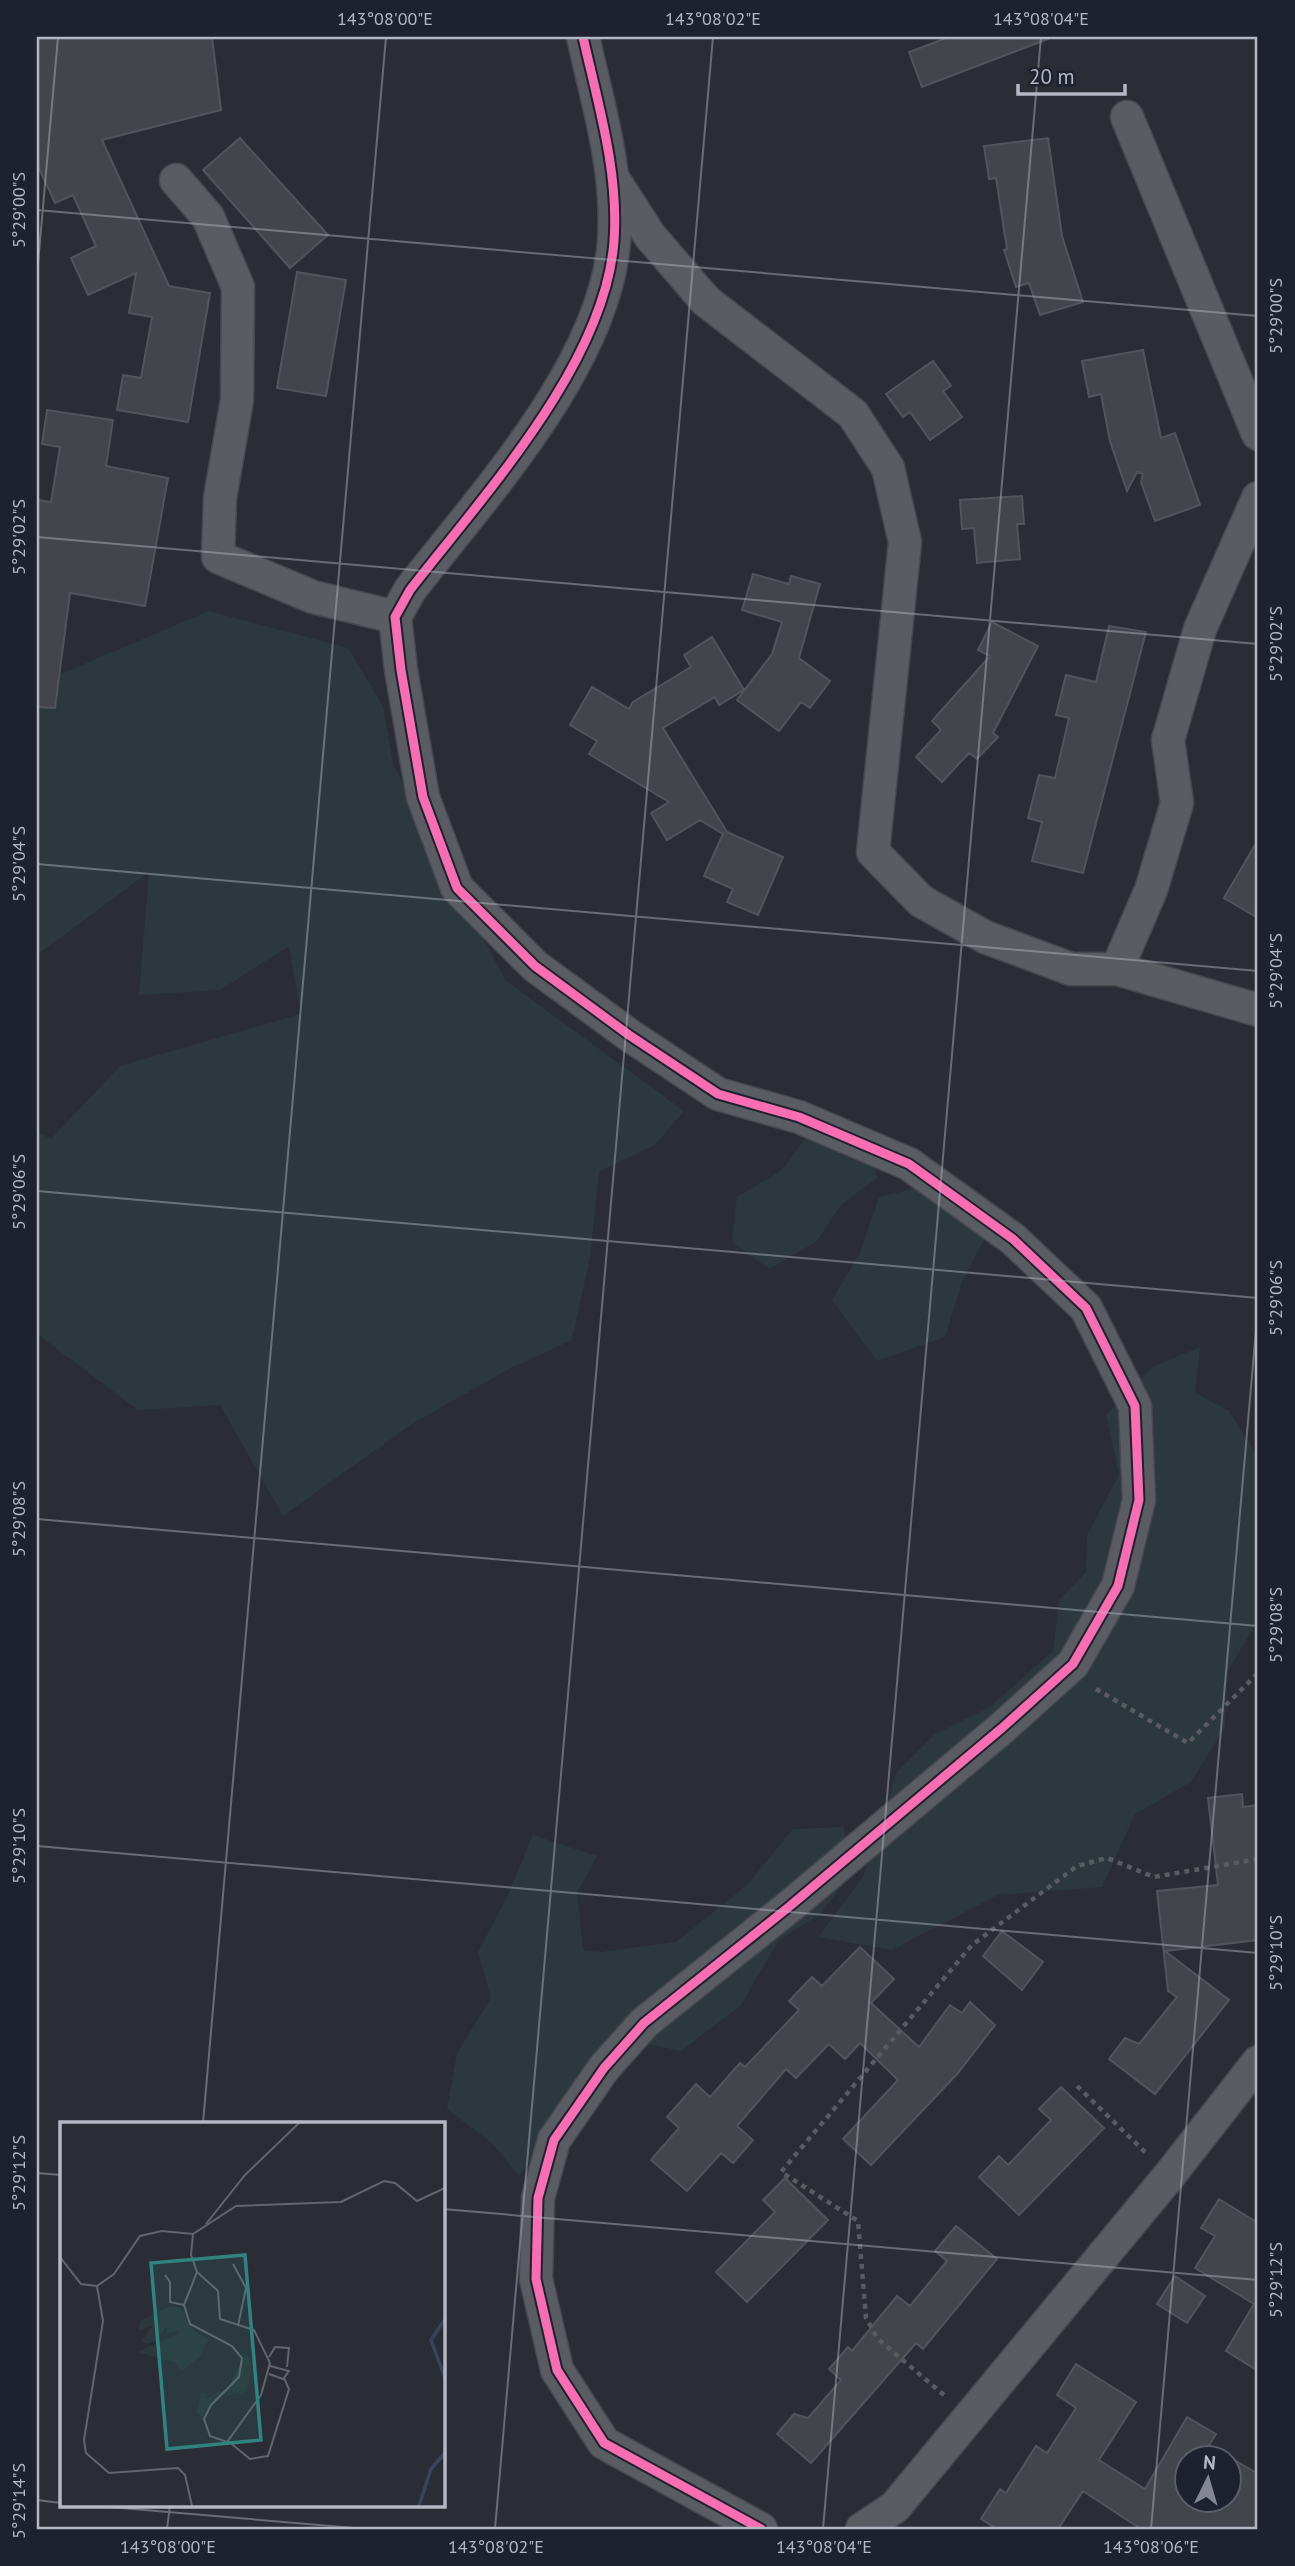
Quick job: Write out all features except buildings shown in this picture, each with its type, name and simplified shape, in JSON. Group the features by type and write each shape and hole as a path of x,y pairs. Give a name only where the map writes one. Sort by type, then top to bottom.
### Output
{"street":[{"path":"583,37 614,180 614,243 599,310 568,375 530,433 410,590 395,617 423,797 457,888 536,966 629,1035 718,1094 799,1117 909,1164 1013,1239 1086,1308 1135,1406 1139,1500 1118,1586 1073,1664 1002,1728 790,1906 644,2023 604,2068 554,2140 538,2198 536,2279 557,2370 604,2443 761,2529"},
{"path":"1127,117 1258,434"},
{"path":"176,180 208,217 238,287 237,400 220,498 218,557 313,597 395,617"},
{"path":"614,180 650,236 706,302 853,414 888,468 905,542 873,852 921,901 985,937 1071,969 1117,969 1258,1010"},
{"path":"1117,969 1151,890 1177,803 1168,740 1200,629 1258,498"},
{"path":"862,2529 895,2507 1169,2176 1258,2062"}],"path":[{"path":"1065,1671 1188,1743 1258,1673"},
{"path":"968,2416 878,2339 866,2318 858,2221 781,2172 972,1945 1077,1866 1107,1858 1153,1877 1258,1859"},
{"path":"1077,2086 1169,2176"}],"shaded area":[{"path":"209,611 348,648 383,706 393,764 505,980 684,1111 656,1144 599,1172 590,1257 572,1340 511,1368 415,1422 283,1516 220,1405 138,1410 37,1334 37,1132 51,1139 120,1066 301,1014 289,946 220,990 139,995 149,872 37,955 37,684"},
{"path":"807,1136 868,1153 878,1177 841,1205 816,1242 769,1269 732,1242 737,1197 782,1170"},
{"path":"926,1186 987,1234 962,1282 945,1337 877,1361 832,1300 860,1253 879,1197"},
{"path":"1200,1347 1195,1393 1229,1411 1258,1457 1258,1602 1255,1625 1228,1671 1225,1727 1191,1782 1135,1814 1102,1887 998,1895 892,1950 818,1937 863,1877 896,1773 934,1735 991,1706 1053,1651 1059,1600 1086,1572 1087,1535 1119,1475 1106,1415 1154,1366"},
{"path":"843,1827 855,1870 820,1914 778,1941 741,2005 681,2051 618,2038 519,2176 493,2144 447,2109 457,2053 491,1998 478,1952 508,1895 533,1835 597,1856 577,1893 583,1950 601,1952 676,1942 746,1886 793,1829"}],"cycle path":[{"path":"583,37 606,138 613,189 614,241 606,287 589,334 565,381 504,471 410,590 395,617 401,670 423,797 457,888 535,966 629,1035 718,1094 799,1117 909,1164 1013,1239 1086,1308 1135,1406 1139,1500 1118,1586 1073,1664 1002,1728 790,1906 644,2023 604,2068 554,2140 538,2198 536,2279 557,2370 604,2443 761,2529"}]}
